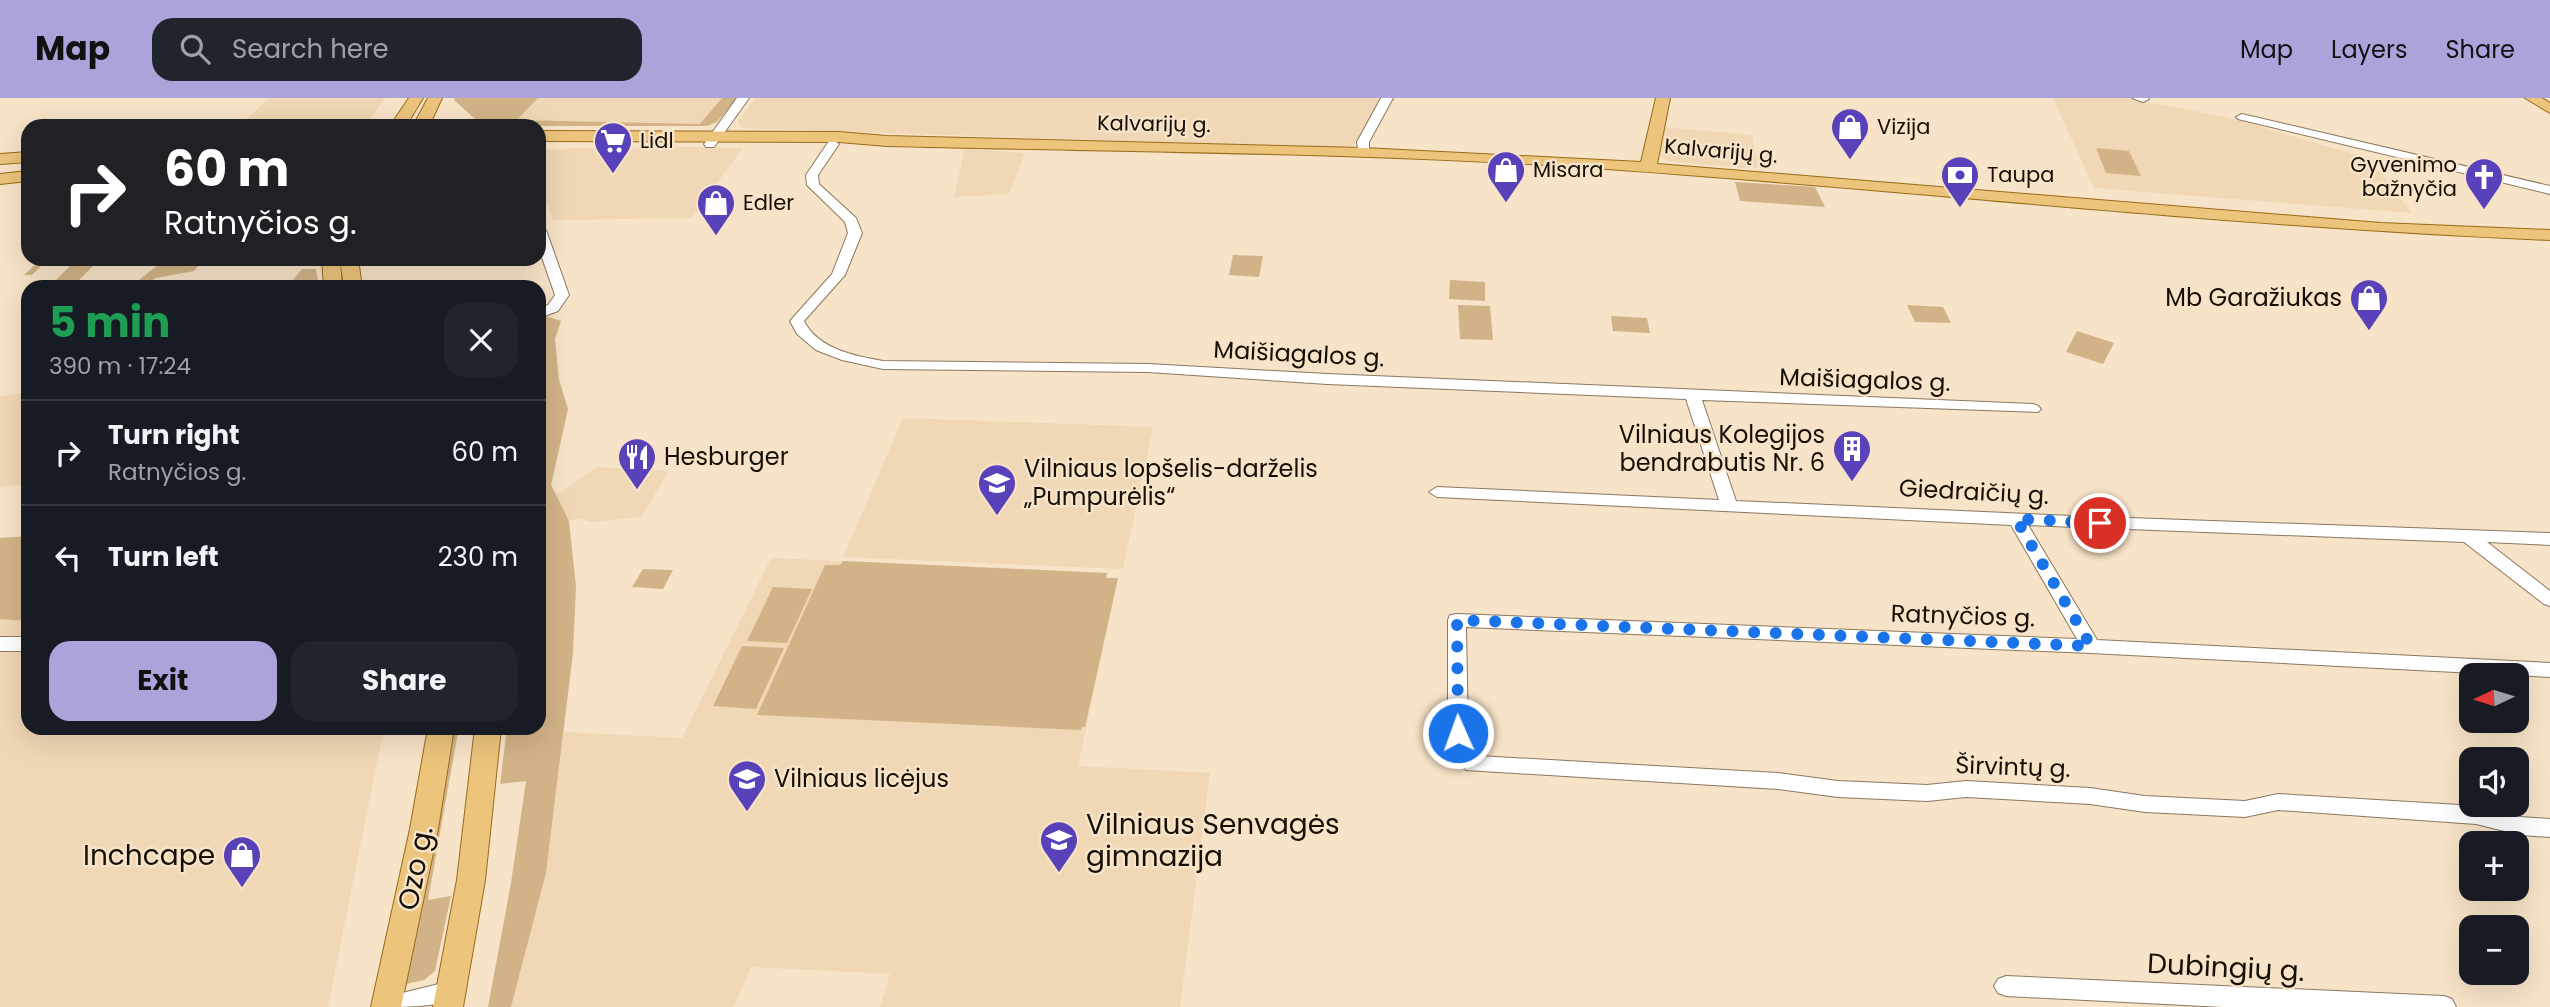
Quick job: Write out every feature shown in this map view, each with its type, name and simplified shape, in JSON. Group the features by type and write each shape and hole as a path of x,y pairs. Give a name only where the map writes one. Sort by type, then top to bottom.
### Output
{"main road":[{"path":"402,119 416,98"},
{"path":"424,119 435,98"},
{"path":"1648,167 1663,98"},
{"path":"2532,98 2550,109"},
{"name":"Kalvarijų g.","path":"546,136 887,141 1363,153 1648,167 2381,228 2550,235"},
{"name":"Kalvarijų g.","path":"546,145 713,139 833,144 887,141"},
{"path":"0,159 21,158"},
{"path":"0,179 21,177"},
{"name":"Ozo g.","path":"388,1007 440,735"},
{"name":"Ozo g.","path":"449,999 471,880 487,735"}],"street":[{"path":"713,139 743,98"},
{"path":"1363,153 1363,142 1387,98"},
{"path":"2242,117 2550,190"},
{"name":"Maišiagalos g.","path":"833,144 813,175 813,185 851,221 855,233 838,275 797,321 804,332 827,350 852,361 883,365 1148,368 1693,396 2033,409"},
{"path":"546,250 562,295 553,308 546,311"},
{"path":"1693,396 1729,506"},
{"name":"Giedraičių g.","path":"1437,492 2016,519 2550,539"},
{"path":"2016,519 2091,646"},
{"path":"2469,537 2550,600"},
{"name":"Ratnyčios g.","path":"1473,764 1458,733 1457,620 2091,646 2550,670"},
{"path":"0,643 21,644"},
{"name":"Širvintų g.","path":"1473,764 1779,780 1838,789 1927,793 1966,789 2063,794 2183,806 2245,808 2278,802 2476,815 2521,826 2550,828"},
{"name":"Dubingių g.","path":"2006,986 2444,1007"},
{"name":"Ozo g.","path":"388,1007 449,999"}],"shaded area":[{"path":"269,98 386,98 370,119 247,119"},
{"path":"538,98 722,98 701,124 517,119"},
{"path":"538,98 518,119 475,119 454,100"},
{"path":"722,98 737,98 717,122 707,126 546,126 546,121 700,124"},
{"path":"755,98 1382,98 1354,145 1337,148 741,128 738,122"},
{"path":"2053,98 2124,98 2226,117 2370,159 2412,213 2094,188"},
{"path":"1664,127 1752,135 1758,167 1669,161 1658,152"},
{"path":"743,148 691,218 553,220 546,201 546,150"},
{"path":"2096,148 2129,151 2141,176 2106,173"},
{"path":"965,149 1025,153 1009,194 954,197"},
{"path":"1735,182 1815,187 1825,207 1740,201"},
{"path":"1233,255 1263,256 1259,277 1229,275"},
{"path":"34,266 41,266 32,275 24,275"},
{"path":"70,266 93,266 79,280 56,280"},
{"path":"157,266 198,266 194,271 152,280 139,280"},
{"path":"302,269 316,269 318,280 293,280"},
{"path":"1450,280 1485,282 1485,301 1449,299"},
{"path":"1458,305 1490,306 1493,340 1460,339"},
{"path":"1907,305 1943,307 1951,323 1915,322"},
{"path":"546,316 561,321 555,339 559,380 568,409 551,485 569,521 576,586 573,653 546,873 511,1007 488,1007 511,883 526,781 500,784 506,735 546,735"},
{"path":"1611,316 1647,318 1650,333 1613,331"},
{"path":"2077,331 2114,343 2103,364 2066,352"},
{"path":"21,394 21,485 0,487 0,396"},
{"name":"Vilniaus lopšelis-darželis „Pumpurėlis“","path":"903,418 1153,427 1123,569 843,557"},
{"path":"596,467 669,471 641,517 591,522 579,518 569,521 554,493 562,492"},
{"path":"21,536 21,620 0,619 0,538"},
{"path":"771,558 1107,573 1106,578 1118,578 1078,766 1210,773 1180,1007 880,1007 890,974 751,967 734,1007 511,1007 546,873 564,732 682,738"},
{"path":"843,561 1107,573 1106,578 1118,578 1085,727 1081,730 757,715 825,565 840,565"},
{"path":"643,569 673,570 663,589 632,587"},
{"path":"773,587 812,589 787,643 747,641"},
{"path":"0,619 21,620 21,735 383,735 328,1007 0,1007"},
{"path":"742,646 784,648 756,709 713,706"},
{"path":"453,735 457,735 428,900 451,896 435,971 424,980 406,984"}],"place":[{"name":"Vizija","path":"1850,161"},
{"name":"Lidl","path":"613,175"},
{"name":"Misara","path":"1506,204"},
{"name":"Taupa","path":"1960,209"},
{"name":"Gyvenimo bažnyčia","path":"2484,211"},
{"name":"Edler","path":"716,237"},
{"name":"Mb Garažiukas","path":"2369,332"},
{"name":"Vilniaus Kolegijos bendrabutis Nr. 6","path":"1852,483"},
{"name":"Hesburger","path":"637,491"},
{"name":"Vilniaus lopšelis-darželis „Pumpurėlis“","path":"997,517"},
{"name":"Vilniaus licėjus","path":"747,813"},
{"name":"Vilniaus Senvagės gimnazija","path":"1059,874"},
{"name":"Inchcape","path":"242,889"}],"route":[{"path":"1458,733 1457,620 2091,646 2016,519 2100,523"}]}
